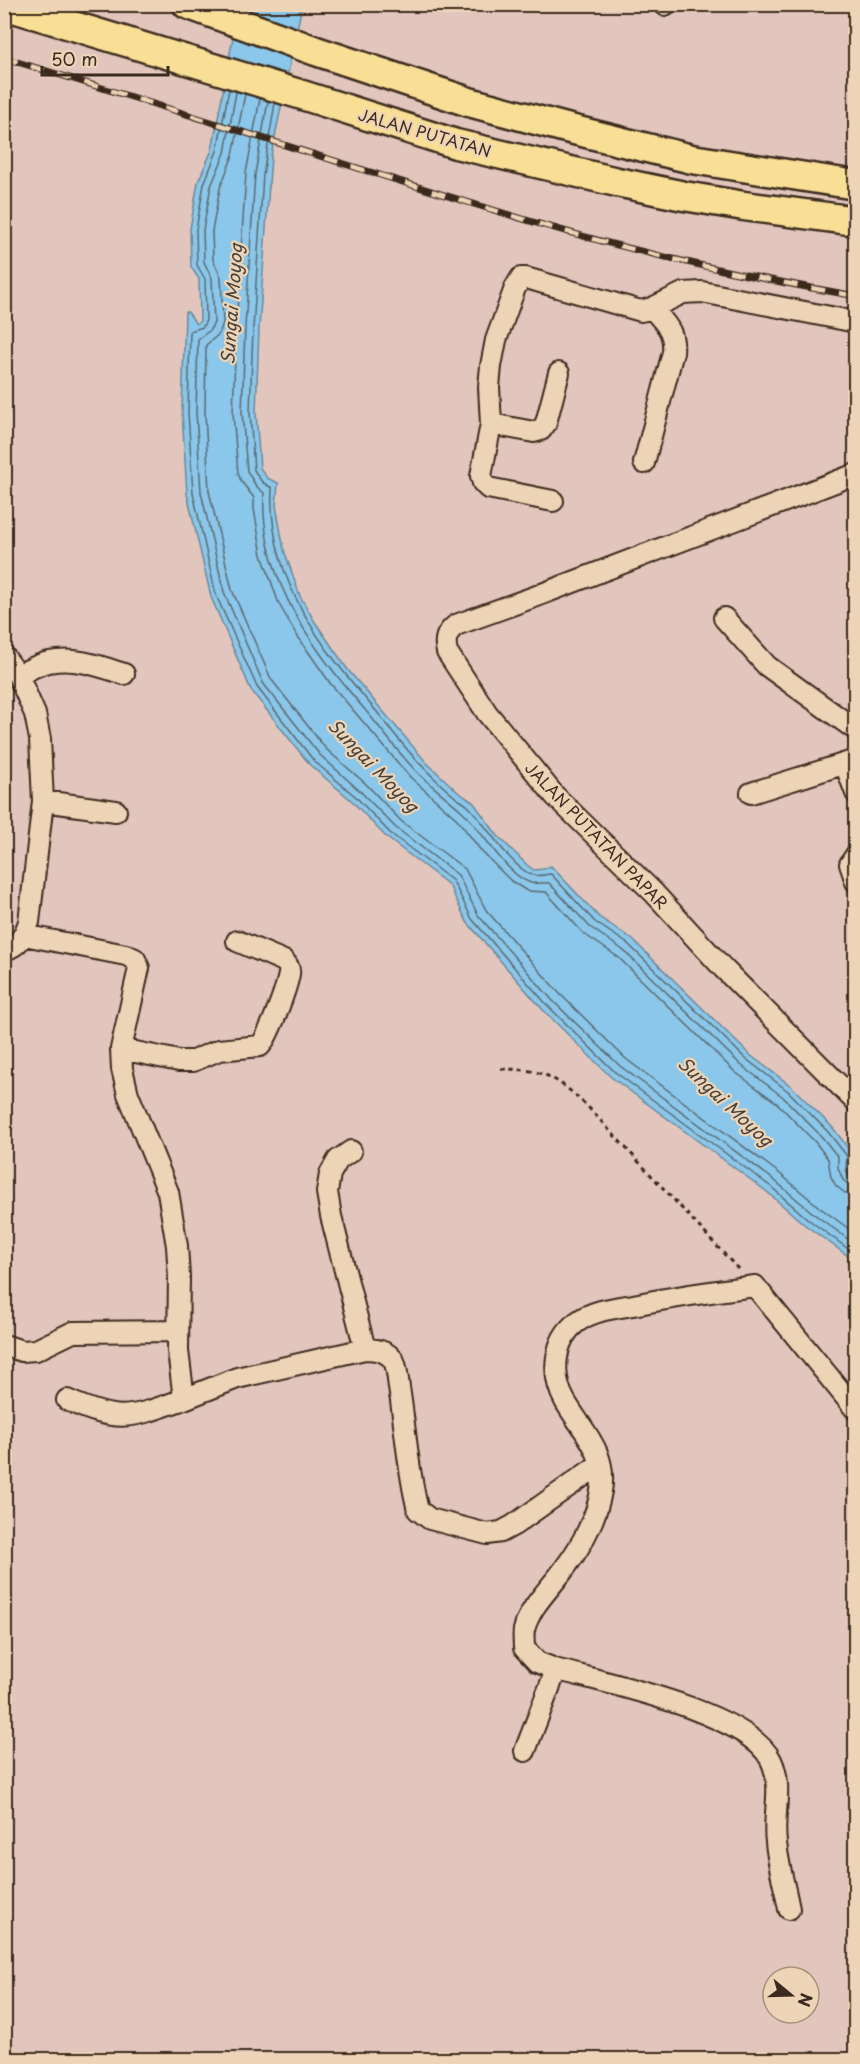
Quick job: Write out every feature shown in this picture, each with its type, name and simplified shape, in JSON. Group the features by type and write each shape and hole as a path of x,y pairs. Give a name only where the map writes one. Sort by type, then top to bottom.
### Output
{"highway":[{"name":"JALAN PUTATAN","path":"4,4 456,144 617,182 744,206 855,220"},
{"path":"186,4 316,51 469,102 618,142 692,159 855,184"}],"street":[{"path":"553,501 488,488 481,476 490,424 490,366 496,340 515,288 521,278 641,311 683,293 702,292 855,322"},
{"path":"644,463 673,352 674,339 670,329 652,308"},
{"path":"490,424 534,432 540,430 546,423 559,373"},
{"name":"JALAN PUTATAN PAPAR","path":"855,474 456,625 449,631 444,641 447,652 487,713 555,796 654,894 723,968 855,1102"},
{"path":"724,618 767,666 855,729"},
{"path":"4,656 18,675 35,714 43,801 32,906 24,935 17,944 4,951"},
{"path":"18,675 47,662 73,660 124,674"},
{"path":"751,793 850,762 855,793"},
{"path":"43,801 116,811"},
{"path":"855,855 850,864 855,882"},
{"path":"24,935 126,955 135,959 139,968 121,1049 122,1069 128,1094 168,1192 179,1267 178,1351 184,1399"},
{"path":"121,1049 179,1061 193,1061 219,1050 260,1046 265,1040 289,975 289,967 284,961 237,941"},
{"path":"351,1151 338,1160 330,1174 327,1192 365,1348"},
{"path":"789,1910 775,1840 778,1785 771,1760 756,1743 737,1729 685,1706 537,1662 524,1648 524,1630 534,1607 568,1564 593,1520 602,1490 600,1464 595,1446 564,1400 557,1382 556,1359 563,1338 577,1322 596,1312 685,1295 755,1286 855,1410"},
{"path":"4,1345 22,1351 36,1350 73,1332 178,1331"},
{"path":"67,1400 96,1412 116,1417 137,1415 237,1378 365,1348 375,1349 388,1354 395,1362 414,1495 418,1510 430,1519 487,1534 501,1532 600,1464"},
{"path":"525,1751 555,1669"}],"path":[{"path":"501,1069 529,1069 554,1078 572,1091 711,1242 755,1286"}],"water":[{"name":"Sungai Moyog","path":"239,5 302,5 271,156 259,329 256,412 260,468 267,478 278,483 276,506 284,550 300,596 348,670 426,762 458,792 473,802 498,836 527,865 534,870 551,866 599,917 632,939 750,1055 791,1086 833,1128 855,1157 851,1165 855,1183 855,1269 848,1256 805,1225 766,1191 611,1077 543,1010 467,922 449,885 386,837 351,800 310,765 251,690 211,597 187,494 182,412 185,312 188,312 196,324 200,321 199,279 191,267 190,229 198,182 212,150"}],"railway":[{"path":"4,58 467,202 612,244 693,264 856,296"}]}
